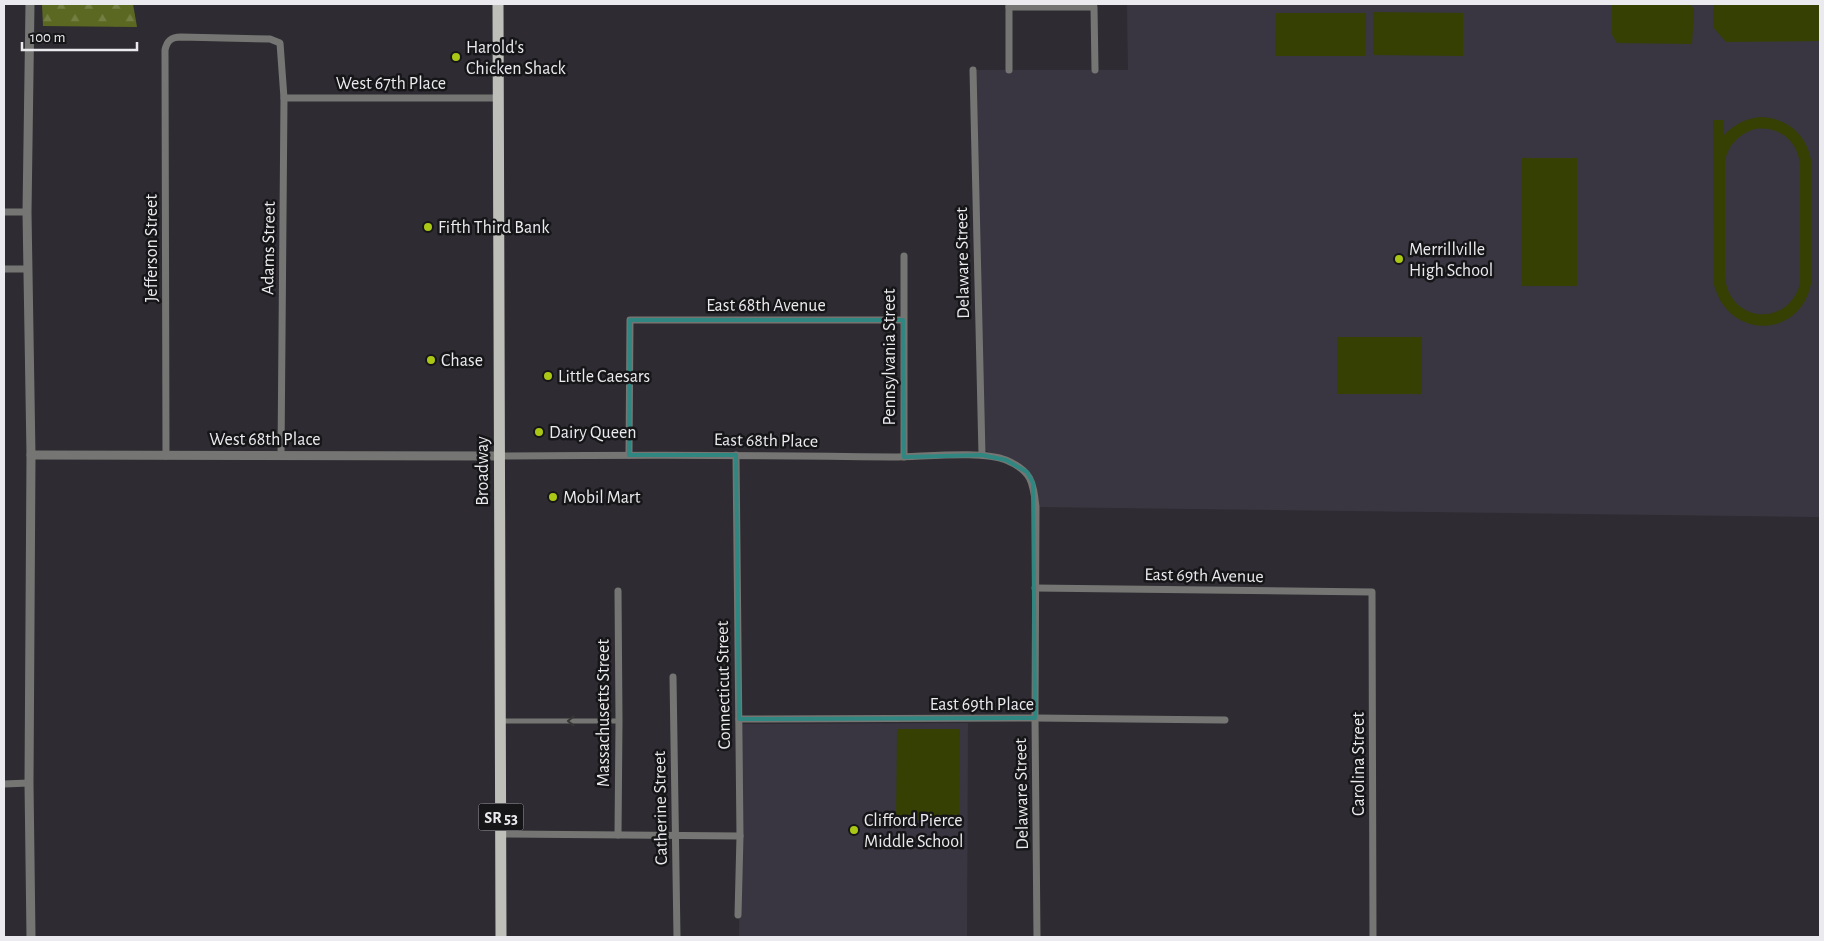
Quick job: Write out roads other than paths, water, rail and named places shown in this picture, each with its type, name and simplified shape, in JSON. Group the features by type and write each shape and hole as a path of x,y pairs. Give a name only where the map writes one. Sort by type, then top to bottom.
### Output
{"main road":[{"name":"Broadway","path":"498,4 501,937"}],"street":[{"path":"30,4 27,212 31,455 29,783 32,937"},
{"path":"1009,70 1009,5 1094,7 1095,70"},
{"name":"Adams Street","path":"170,40 181,36 270,39 280,43 284,98 281,455"},
{"name":"Jefferson Street","path":"166,456 165,50 170,40"},
{"name":"Delaware Street","path":"973,70 982,455"},
{"name":"West 67th Place","path":"284,98 499,98"},
{"path":"4,212 27,212"},
{"name":"Pennsylvania Street","path":"904,256 904,457"},
{"path":"4,269 28,269"},
{"name":"East 68th Avenue","path":"629,455 630,320 903,320"},
{"name":"West 68th Place","path":"31,455 500,456"},
{"name":"East 68th Place","path":"500,456 736,455 904,457 982,455 1006,460 1028,472"},
{"name":"Connecticut Street","path":"736,455 740,836 738,915"},
{"name":"Delaware Street","path":"1028,472 1033,483 1036,507 1035,718 1038,937"},
{"name":"East 69th Avenue","path":"1035,588 1372,592"},
{"name":"Massachusetts Street","path":"618,591 618,835"},
{"name":"Carolina Street","path":"1372,592 1373,937"},
{"name":"Catherine Street","path":"673,677 677,937"},
{"name":"East 69th Place","path":"739,719 1035,718 1225,720"},
{"path":"500,721 619,721"},
{"path":"4,784 29,783"},
{"path":"501,834 740,836"}],"place":[{"name":"Harold's Chicken Shack","path":"456,57"},
{"name":"Fifth Third Bank","path":"428,227"},
{"name":"Merrillville High School","path":"1399,259"},
{"name":"Chase","path":"431,360"},
{"name":"Little Caesars","path":"548,376"},
{"name":"Dairy Queen","path":"539,432"},
{"name":"Mobil Mart","path":"553,497"},
{"name":"Clifford Pierce Middle School","path":"854,830"}]}
